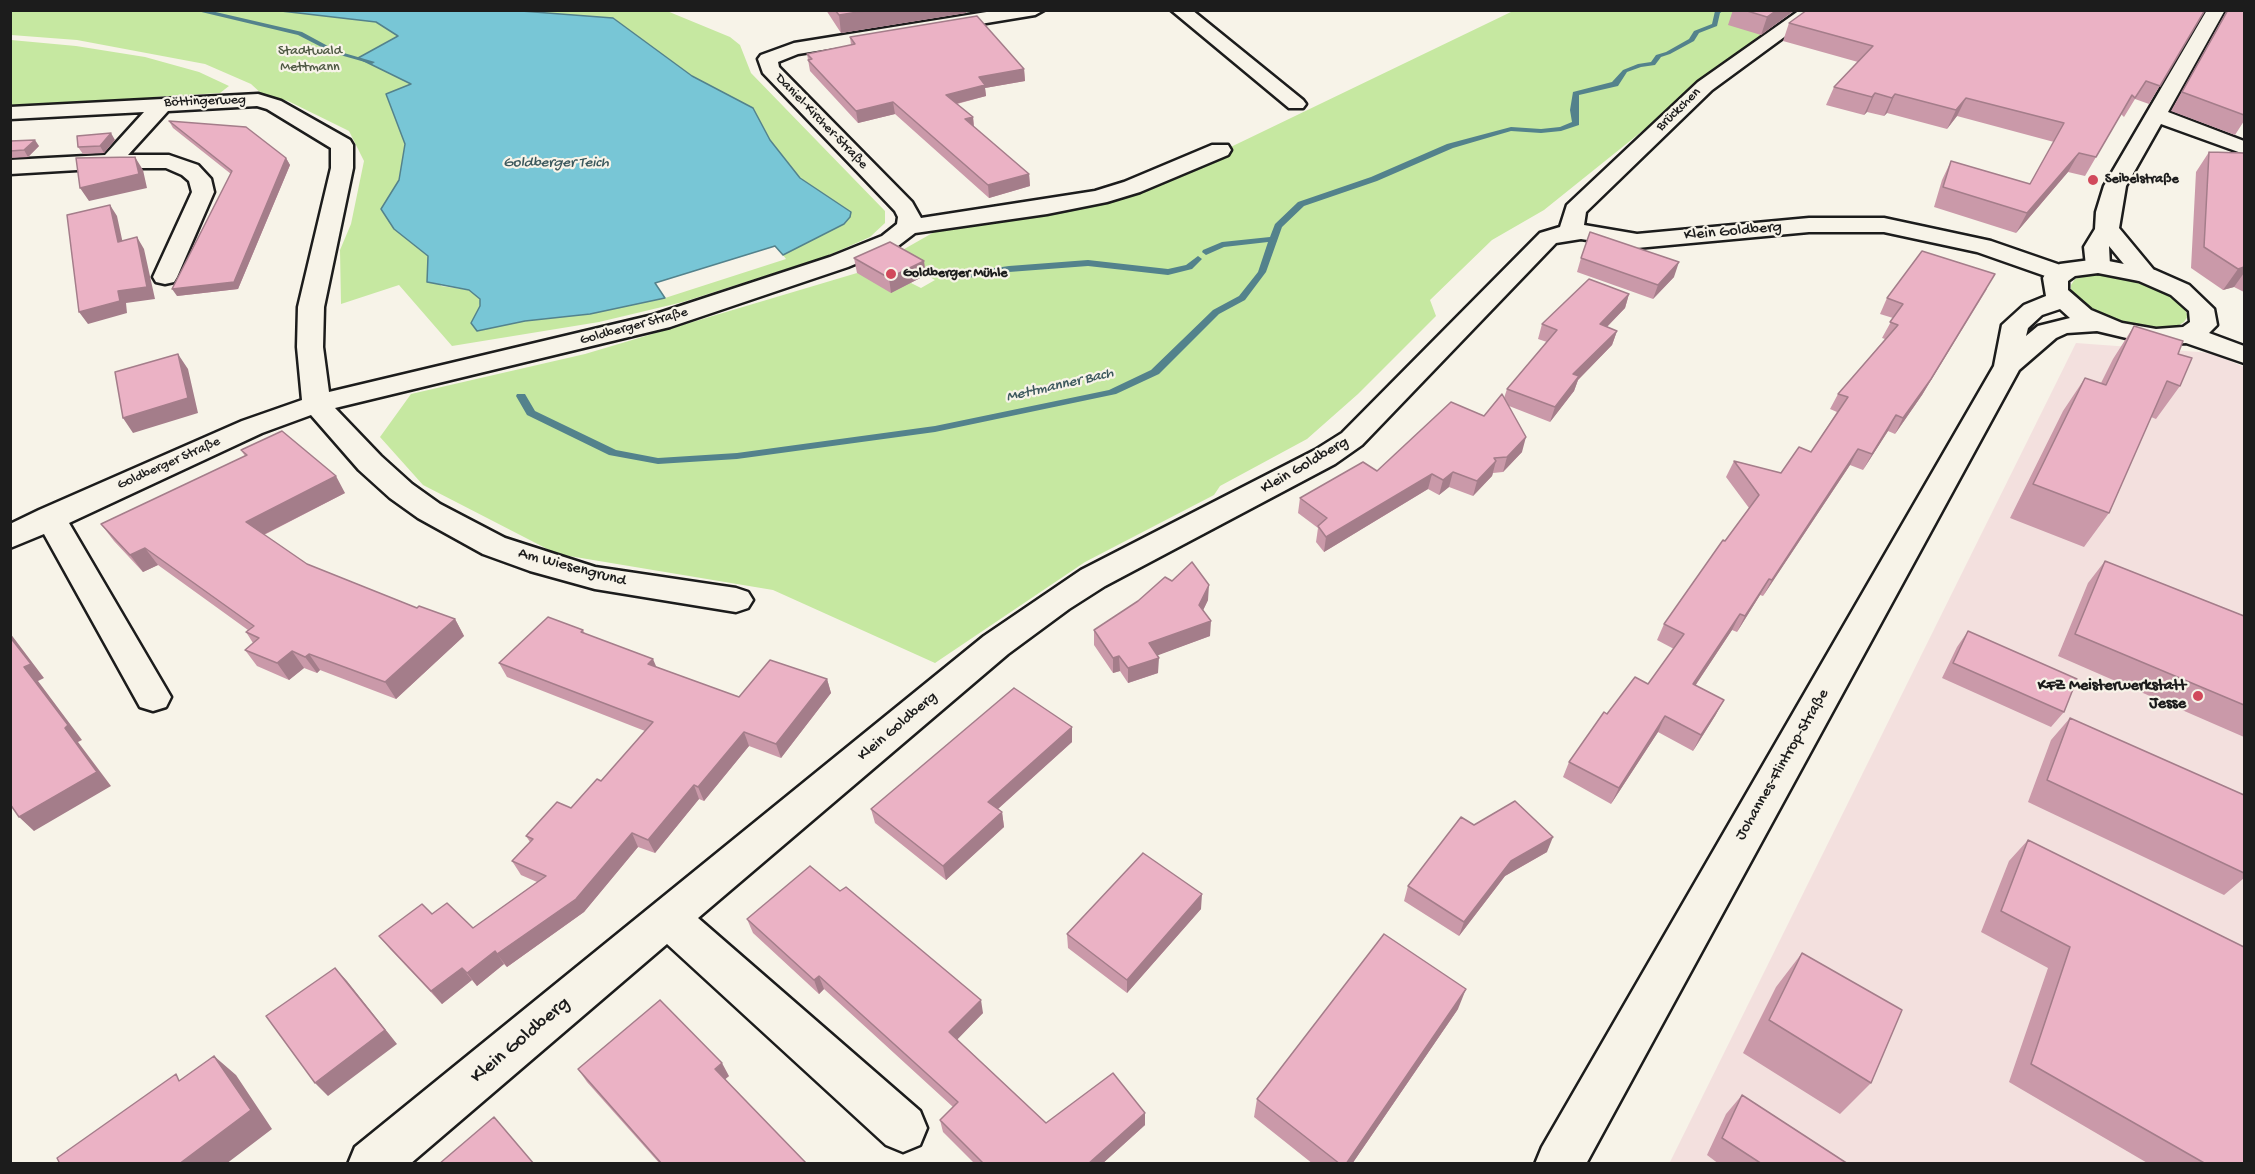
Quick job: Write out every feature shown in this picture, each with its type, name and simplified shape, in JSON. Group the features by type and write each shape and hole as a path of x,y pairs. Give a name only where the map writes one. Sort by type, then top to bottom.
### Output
{"street":[{"name":"Daniel-Kircher-Straße","path":"908,227 909,217 904,207 770,69 768,59 795,49 1035,10"},
{"path":"1180,10 1296,104"},
{"name":"Brückchen","path":"1571,232 1575,210 1705,86 1812,10"},
{"path":"2098,266 2096,247 2108,229 2108,212 2115,186 2154,114 2216,10"},
{"name":"Böttingerweg","path":"10,113 258,100 274,105 342,145 342,168 311,306 310,347 316,404"},
{"path":"111,161 164,104"},
{"path":"2154,114 2244,148"},
{"name":"Goldberger Straße","path":"10,537 252,427 316,404 661,321 839,262 890,241 908,227 1047,207 1099,197 1132,187 1220,150"},
{"path":"10,167 111,161 169,162 190,170 200,179 203,192 165,277"},
{"name":"Klein Goldberg","path":"372,1164 996,645 1093,578 1325,457 1352,439 1465,327 1539,245 1553,236 1571,232 1636,241 1809,225 1884,225 1983,246 2060,273"},
{"path":"2108,229 2146,275"},
{"path":"2061,299 2054,284 2060,273 2069,269 2098,266 2146,275 2180,290 2193,300 2197,326 2244,355"},
{"name":"Johannes-Flintrop-Straße","path":"2008,366 2015,325 2033,310 2061,299 2097,323 2135,334 2174,337 2197,326"},
{"name":"Johannes-Flintrop-Straße","path":"1559,1164 2008,366 2047,332 2062,326 2097,323"},
{"path":"2197,326 2244,339"},
{"name":"Am Wiesengrund","path":"316,404 400,491 429,511 494,546 541,563 595,578 736,600"},
{"path":"50,517 153,697"},
{"path":"669,919 903,1128"}],"shaded area":[{"path":"2076,343 2212,353 2244,367 2244,1163 1669,1164"}],"green space":[{"name":"Stadtwald Mettmann","path":"281,10 376,22 399,36 358,58 411,84 386,94 405,144 399,180 382,209 394,229 429,256 441,286 469,290 480,299 480,306 471,323 477,331 525,321 590,314 665,298 786,259 783,255 844,224 851,212 800,178 770,140 753,108 692,76 613,18 508,11 667,11 730,37 740,45 751,73 885,211 885,223 870,237 827,256 683,302 599,322 452,346 399,285 341,304 340,250 351,224 364,161 349,131 288,101 263,95 251,84 205,64 77,40 11,35 11,11"},
{"path":"1513,11 1745,11 1739,14 1772,27 1544,210 1492,240 1430,300 1436,316 1358,394 1307,439 1220,486 1214,495 1085,562 935,663 773,590 557,554 423,485 380,437 411,394 585,354 857,273 911,283 921,288 935,280 892,256 943,227 1156,183"},
{"path":"11,40 76,46 145,57 199,72 229,86 220,93 154,97 125,103 11,109"},
{"path":"2095,274 2141,280 2170,293 2180,301 2188,316 2176,327 2163,329 2148,329 2114,321 2086,308 2071,292 2071,285 2075,279"}],"water":[{"name":"Goldberger Teich","path":"508,10 613,18 692,76 753,108 770,140 800,178 851,212 850,217 844,224 783,255 775,246 655,283 665,298 590,314 525,321 477,331 471,323 480,306 480,299 469,290 427,282 428,256 394,229 381,209 399,180 405,144 386,94 411,84 358,58 398,36 376,22 281,11"}],"building":[{"path":"835,10 870,10 839,15"},
{"path":"1744,10 1777,10 1767,17"},
{"path":"1807,10 2205,10 2160,86 2146,81 2135,98 2132,95 2096,157 2079,153 2027,213 1943,187 1951,161 2030,184 2064,123 1966,98 1956,110 1895,94 1892,98 1875,93 1872,97 1834,87 1873,46 1789,23"},
{"path":"2228,10 2244,10 2244,115 2182,92"},
{"path":"977,16 1024,69 979,77 985,85 946,95 973,117 965,119 1029,174 988,185 893,102 856,111 808,60 812,59 807,54 855,44 850,37"},
{"path":"169,121 246,127 286,158 234,282 172,289 232,171"},
{"path":"111,133 100,146 78,147 77,136"},
{"path":"35,140 24,150 10,151 10,141"},
{"path":"2209,152 2244,153 2244,267 2238,269 2204,247"},
{"path":"135,157 139,174 80,188 76,158"},
{"path":"110,205 118,242 137,237 147,287 118,291 120,301 79,312 67,215"},
{"path":"1590,232 1679,262 1658,285 1581,258"},
{"path":"890,242 924,261 889,278 854,258"},
{"path":"1922,251 1995,274 1931,379 1903,418 1896,415 1872,454 1858,449 1772,580 1769,579 1745,616 1740,614 1693,684 1724,700 1701,735 1665,716 1619,788 1569,762 1604,712 1607,714 1635,677 1648,684 1684,634 1664,624 1723,540 1725,541 1759,495 1734,461 1781,473 1799,447 1811,452 1848,397 1838,394 1898,325 1890,322 1903,304 1887,298"},
{"path":"1589,279 1629,294 1600,324 1617,331 1573,374 1579,376 1555,407 1507,389 1557,330 1542,324"},
{"path":"2134,326 2183,341 2178,354 2192,358 2180,386 2167,381 2109,513 2033,484 2085,378 2106,385"},
{"path":"178,354 188,398 123,418 115,372"},
{"path":"1502,394 1526,437 1507,457 1494,458 1496,461 1477,481 1453,472 1443,480 1432,474 1326,537 1318,526 1327,518 1300,498 1363,462 1377,471 1451,402 1484,416"},
{"path":"282,431 336,476 246,522 307,564 417,608 419,606 455,619 385,682 309,654 305,657 292,651 277,663 245,650 259,638 246,632 254,626 145,548 130,555 101,524 247,455 241,450"},
{"name":"KFZ Meisterwerkstatt Jesse","path":"2105,561 2244,616 2244,705 2075,634"},
{"path":"1192,562 1209,585 1199,605 1211,621 1149,643 1159,658 1128,668 1119,656 1113,658 1094,630 1138,601 1165,577 1172,581"},
{"path":"548,617 653,659 648,664 739,697 770,660 827,679 776,744 744,732 698,787 694,785 648,840 632,833 576,899 497,954 495,951 467,973 462,968 431,991 379,936 422,904 432,914 447,903 473,928 546,876 512,861 533,839 526,836 557,802 571,808 597,779 601,781 653,722 499,663"},
{"path":"1968,631 2077,679 2064,712 1953,663"},
{"path":"10,637 31,664 24,667 68,725 65,728 97,772 19,817 10,804"},
{"path":"1014,688 1072,727 988,802 1002,812 943,866 871,809"},
{"path":"2070,718 2244,795 2244,873 2047,780"},
{"path":"1515,801 1553,837 1511,861 1464,922 1408,886 1461,817 1474,825"},
{"path":"2028,840 2244,947 2244,1164 2206,1164 2031,1064 2070,947 2001,911"},
{"path":"1143,853 1202,894 1127,980 1067,934"},
{"path":"810,866 840,891 846,887 981,1000 949,1032 1046,1123 1113,1073 1145,1113 1088,1164 984,1164 940,1120 958,1102 819,976 814,980 747,919"},
{"path":"1384,934 1466,989 1346,1164 1340,1164 1257,1099"},
{"path":"1802,953 1902,1010 1871,1083 1769,1020"},
{"path":"335,968 385,1030 315,1083 266,1016"},
{"path":"660,1000 722,1063 715,1069 807,1164 662,1164 578,1069"},
{"path":"214,1056 251,1110 179,1164 60,1164 57,1158 176,1074 179,1081"},
{"path":"1742,1095 1848,1164 1762,1164 1722,1138"},
{"path":"494,1117 534,1164 439,1164"}],"waterway":[{"name":"Mettmanner Bach","path":"196,10 300,33 335,52 372,62"},
{"name":"Mettmanner Bach","path":"1273,239 1278,226 1301,204 1374,179 1450,146 1511,129 1541,131 1561,129 1576,123 1574,110 1576,94 1615,84 1625,71 1640,65 1653,64 1658,56 1692,40 1696,32 1715,25 1717,12 1721,10"},
{"name":"Mettmanner Bach","path":"521,396 531,413 613,453 658,461 737,456 935,429 1112,392 1155,372 1216,312 1242,298 1262,272 1273,239"},
{"path":"1206,252 1222,245 1273,239"},
{"path":"953,277 1009,269 1088,263 1168,272 1189,267 1198,259"}],"place":[{"name":"Seibelstraße","path":"2093,180"},
{"name":"Goldberger Mühle","path":"891,274"},
{"name":"KFZ Meisterwerkstatt Jesse","path":"2198,696"}]}
